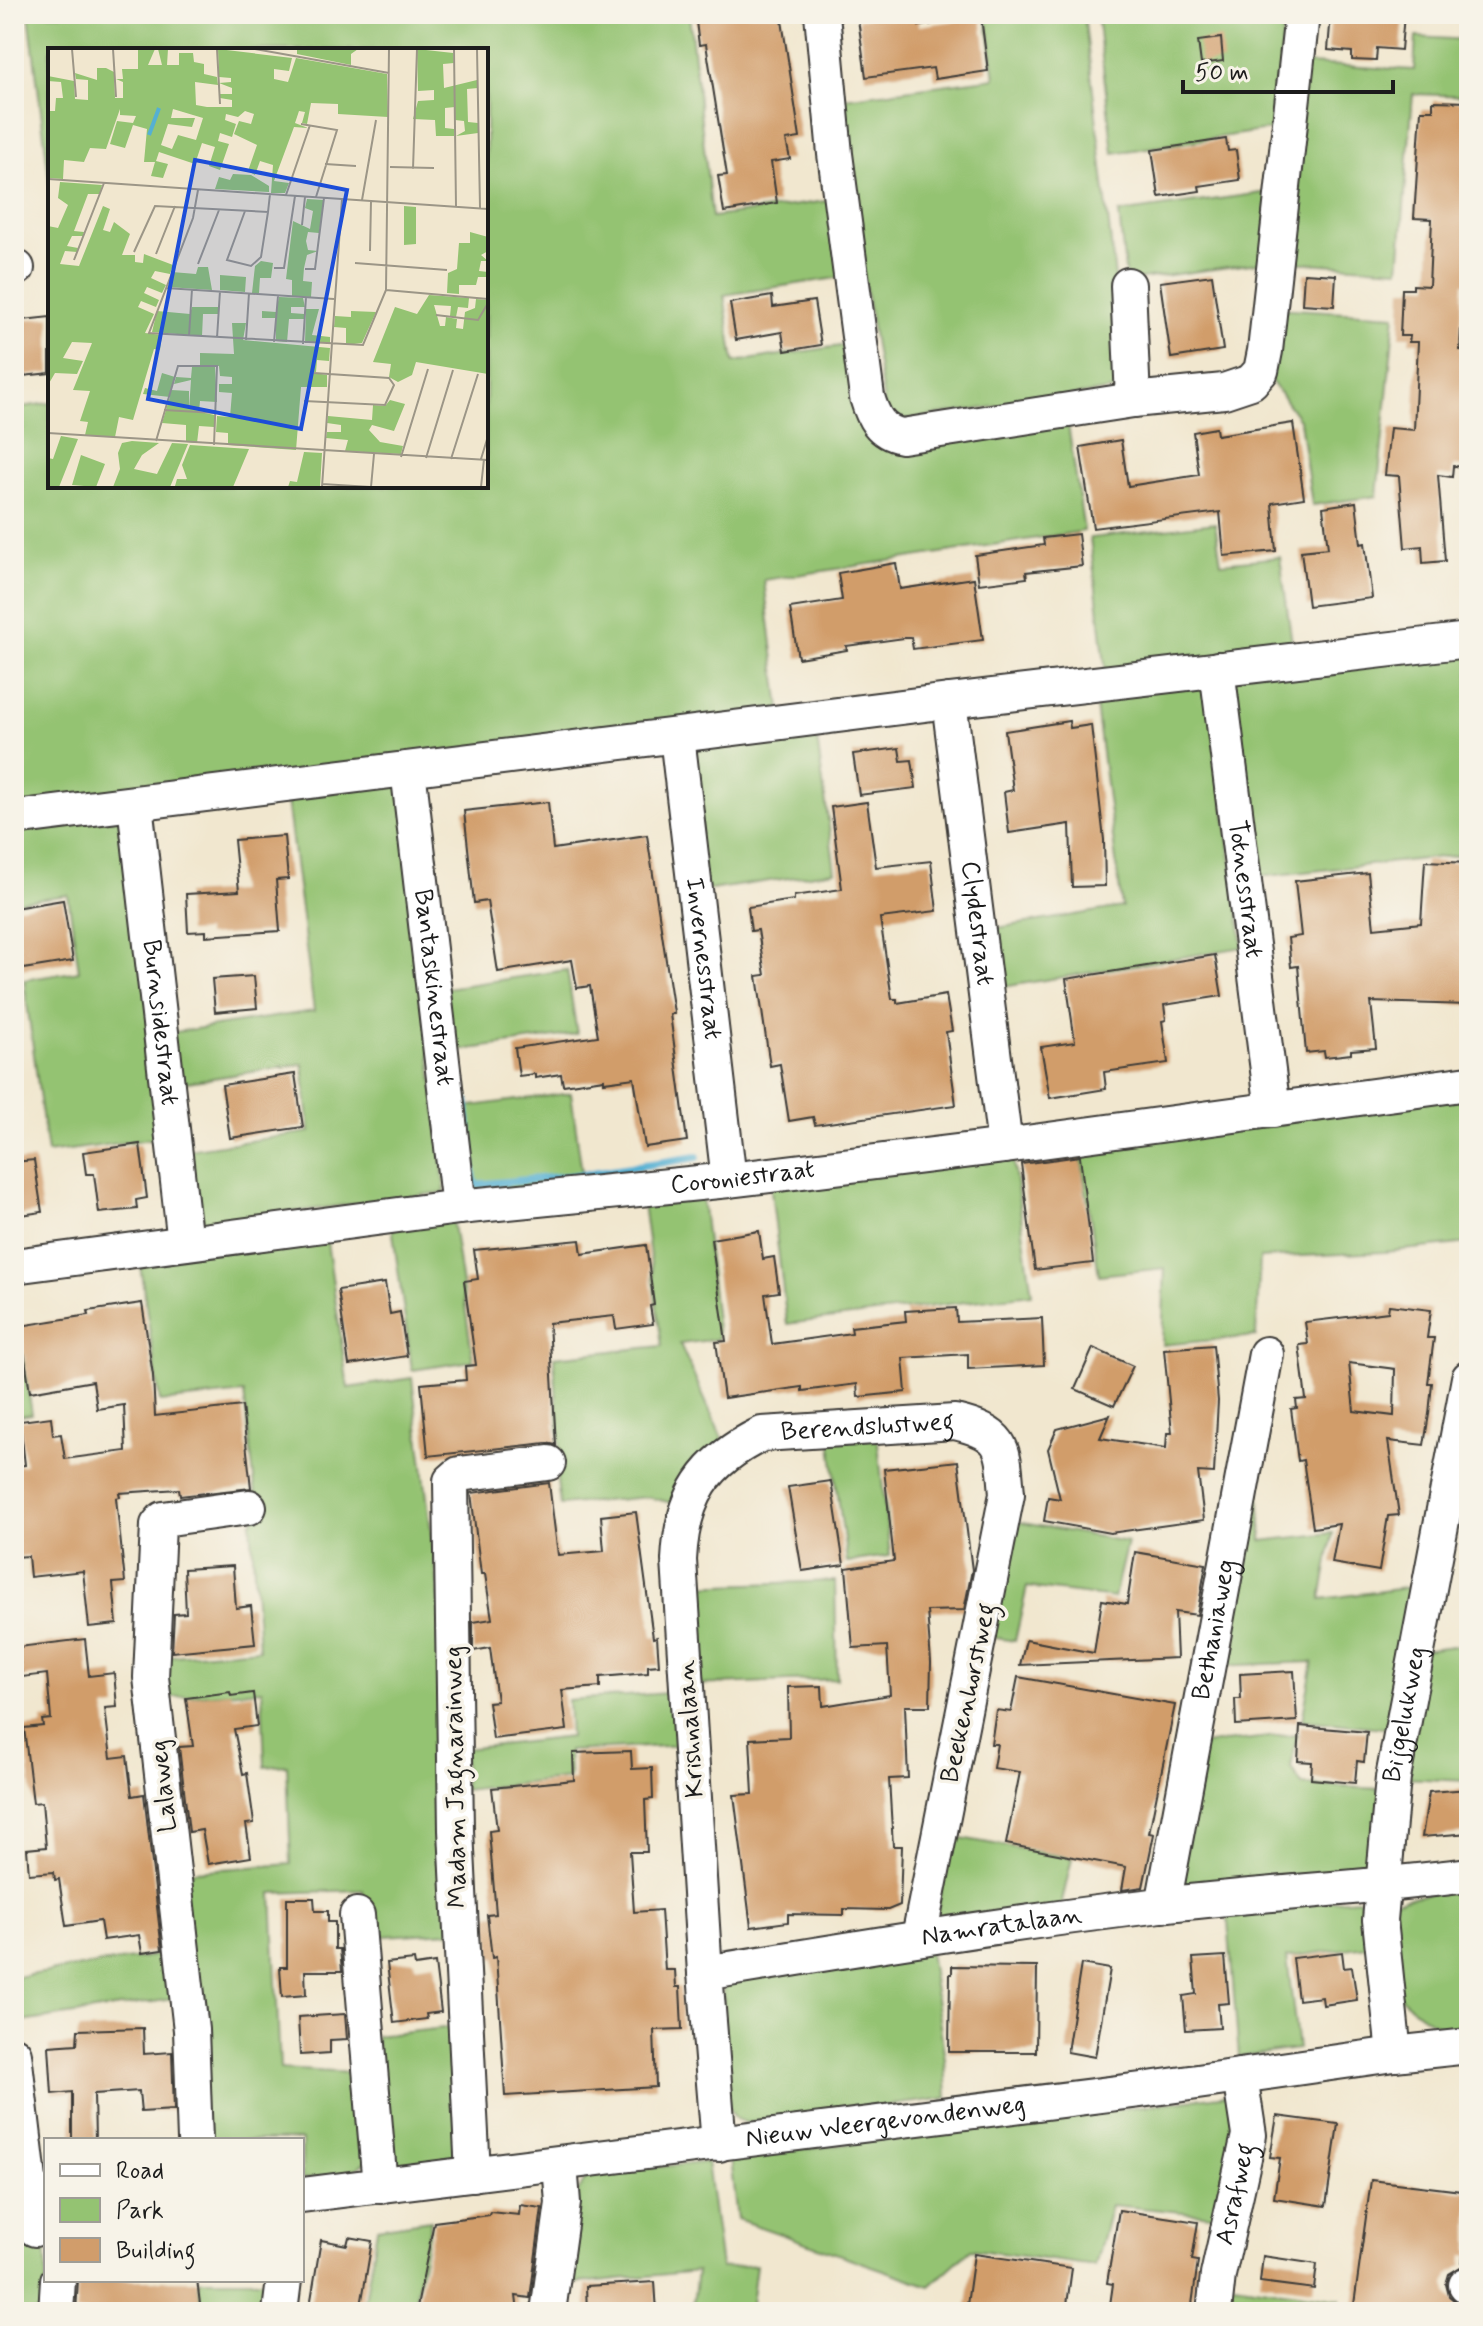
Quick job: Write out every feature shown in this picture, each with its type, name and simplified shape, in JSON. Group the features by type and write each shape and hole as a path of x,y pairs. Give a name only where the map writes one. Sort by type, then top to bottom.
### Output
{"street":[{"path":"822,14 835,154 867,397 880,426 889,434 902,436 1133,400 1224,391 1251,382 1261,371 1267,336 1302,14"},
{"path":"1128,285 1133,400"},
{"path":"14,818 949,701 1469,640"},
{"name":"Totnesstraat","path":"1217,669 1273,1110"},
{"name":"Clydestraat","path":"949,701 1005,1146"},
{"name":"Invernesstraat","path":"677,736 729,1180"},
{"name":"Bantaskinestraat","path":"408,769 459,1207"},
{"name":"Burnsidestraat","path":"135,804 185,1243"},
{"name":"Coroniestraat","path":"14,1266 459,1207 729,1180 1005,1146 1469,1083"},
{"name":"Bethaniaweg","path":"1163,1905 1266,1354"},
{"name":"Bijgelukweg","path":"1394,2054 1380,1920 1393,1778 1469,1378"},
{"name":"Berendslustweg","path":"697,1488 714,1463 737,1446 762,1434 955,1422 993,1435 1001,1448"},
{"name":"Beekenhorstweg","path":"919,1937 1005,1507 1007,1494 1001,1448"},
{"name":"Madam Jagnarainweg","path":"473,2174 456,1830 451,1481 459,1474 548,1463"},
{"name":"Krishnalaan","path":"697,1488 683,1524 679,1560 705,1973"},
{"name":"Lalaweg","path":"195,2138 191,2030 151,1677 158,1525 163,1519 249,1507"},
{"name":"Namratalaan","path":"705,1973 919,1937 1163,1905 1382,1886 1469,1875"},
{"path":"357,1915 380,2186"},
{"path":"705,1973 719,2144"},
{"name":"Nieuw Weergevondenweg","path":"304,2195 1469,2046"},
{"path":"14,2054 32,2230"},
{"name":"Asrafweg","path":"1214,2312 1218,2275 1249,2135 1240,2076"},
{"path":"548,2312 563,2203 560,2164"},
{"path":"56,2312 58,2282"},
{"path":"280,2312 284,2282"}],"green space":[{"path":"29,14 689,14 712,217 834,200 844,277 724,295 734,362 854,344 869,430 1067,418 1084,531 764,580 781,717 14,812 14,408 48,403 48,488 488,488 488,48 48,48 48,169"},
{"path":"986,14 1084,14 1128,388 887,422 836,99 995,78"},
{"path":"1097,14 1284,14 1275,129 1113,153"},
{"path":"1416,37 1469,40 1469,96 1413,94 1399,269 1276,261 1291,63 1414,70"},
{"path":"1269,192 1264,262 1126,281 1119,213"},
{"path":"1275,308 1395,315 1377,496 1312,505 1300,421 1269,378"},
{"path":"1215,523 1221,563 1280,557 1293,650 1106,673 1090,538"},
{"path":"1469,647 1469,854 1249,878 1231,675"},
{"path":"1208,686 1243,947 991,989 985,930 1122,907 1094,691"},
{"path":"815,724 835,871 703,891 691,744"},
{"path":"400,783 445,1192 195,1225 180,1151 310,1132 303,1064 174,1084 168,1033 314,1011 286,793"},
{"path":"122,819 166,1137 47,1153 24,980 79,971 68,895 14,902 14,825"},
{"path":"567,970 577,1034 448,1052 439,989"},
{"path":"1469,1089 1469,1243 1384,1252 1260,1258 1256,1336 1162,1345 1165,1268 1099,1275 1079,1143"},
{"path":"571,1093 584,1187 467,1195 456,1108"},
{"path":"1012,1152 1032,1294 787,1324 770,1182"},
{"path":"701,1189 718,1339 680,1344 726,1447 680,1505 648,1497 560,1505 553,1449 560,1448 554,1357 662,1346 642,1196"},
{"path":"452,1217 473,1361 412,1370 392,1226"},
{"path":"326,1235 348,1388 412,1378 443,1626 451,1932 367,1937 363,1890 272,1893 280,2069 352,2073 359,2078 369,2159 354,2169 329,2176 304,2179 304,2138 201,2138 181,1872 291,1864 287,1765 265,1767 262,1690 163,1698 160,1657 259,1649 251,1523 258,1513 244,1393 160,1402 139,1258"},
{"path":"14,1302 32,1414 14,1417"},
{"path":"877,1433 890,1556 847,1562 830,1438"},
{"path":"1258,1473 1262,1541 1333,1533 1321,1599 1421,1586 1394,1729 1302,1720 1313,1662 1216,1666"},
{"path":"1012,1521 1127,1542 1114,1598 1027,1587 1015,1641 990,1637"},
{"path":"835,1581 837,1679 695,1685 689,1586"},
{"path":"1469,1644 1469,1781 1401,1778 1423,1650"},
{"path":"683,1692 685,1745 568,1751 569,1778 464,1790 464,1749 570,1737 568,1700"},
{"path":"1297,1734 1291,1768 1302,1785 1383,1789 1371,1874 1179,1891 1199,1745"},
{"path":"950,1836 1072,1858 1060,1911 936,1919"},
{"path":"1469,1884 1469,2030 1459,2031 1430,2020 1397,1994 1392,1901"},
{"path":"1358,1899 1367,1906 1374,1945 1287,1957 1298,2049 1239,2057 1227,1909"},
{"path":"928,1945 945,2059 947,2098 747,2123 736,2119 729,2108 723,1991 728,1982"},
{"path":"166,1954 173,1999 22,2022 15,1977"},
{"path":"452,2027 458,2159 386,2167 376,2036"},
{"path":"1236,2094 1222,2216 1111,2205 1095,2266 971,2249 930,2286 737,2219 730,2159"},
{"path":"707,2162 721,2268 756,2265 750,2312 692,2312 697,2271 559,2285 571,2210 582,2184 591,2174"},
{"path":"431,2220 413,2311 363,2312 377,2228"},
{"path":"44,2246 44,2282 48,2282 70,2312 14,2312 14,2251"},
{"path":"199,2282 275,2282 270,2312 200,2312"},
{"path":"1226,2283 1340,2299 1338,2312 1223,2312"}],"building":[{"path":"695,14 781,14 800,138 786,140 790,159 771,162 777,203 724,212 718,176 727,175 706,44 699,45"},
{"path":"1331,14 1404,14 1401,50 1377,48 1376,61 1352,60 1352,52 1328,50"},
{"path":"885,15 886,19 918,15 919,26 981,17 988,71 935,79 933,68 866,77 858,19"},
{"path":"1221,38 1223,61 1201,64 1198,41"},
{"path":"1433,101 1469,102 1469,284 1463,283 1460,350 1469,351 1469,467 1453,466 1452,477 1438,475 1445,561 1423,563 1422,546 1405,548 1399,476 1385,475 1390,428 1414,430 1418,342 1409,342 1410,336 1400,336 1402,289 1413,289 1413,285 1429,286 1432,219 1414,218 1421,110 1433,110"},
{"path":"1226,139 1228,151 1236,150 1240,180 1199,186 1200,191 1159,197 1152,150"},
{"path":"1304,273 1336,275 1334,306 1302,304"},
{"path":"1212,275 1223,350 1171,358 1160,282"},
{"path":"772,296 773,307 814,301 821,345 785,351 782,332 736,340 730,303"},
{"path":"48,317 48,373 14,377 14,321"},
{"path":"1293,423 1304,498 1272,503 1276,551 1224,556 1220,512 1093,528 1080,447 1121,440 1128,486 1199,475 1193,432 1216,428 1217,435"},
{"path":"1356,502 1372,598 1308,606 1301,551 1328,548 1323,507"},
{"path":"1078,534 1082,566 1026,572 1027,578 979,584 975,555 1044,545 1043,538"},
{"path":"896,563 900,589 974,578 983,640 913,649 911,637 846,646 847,650 798,658 790,608 842,600 838,573"},
{"path":"1069,721 1070,728 1091,725 1104,840 1105,886 1072,887 1070,824 1009,833 1004,792 1013,790 1005,731"},
{"path":"899,748 901,761 912,760 916,788 859,795 853,754"},
{"path":"548,802 553,849 647,835 674,1013 670,1014 687,1141 645,1147 634,1078 563,1085 561,1074 535,1078 535,1074 519,1076 515,1048 598,1036 590,986 577,988 572,960 498,972 487,901 474,903 464,811"},
{"path":"867,802 876,867 931,861 937,911 880,918 892,999 897,999 897,1003 946,995 952,1031 946,1032 956,1105 815,1125 813,1117 789,1121 780,1064 770,1066 757,976 765,975 758,930 751,931 748,907 842,889 831,807"},
{"path":"284,836 288,879 276,880 280,931 206,936 206,931 188,932 186,894 239,891 234,840"},
{"path":"1425,861 1469,863 1469,1005 1371,1002 1376,1048 1325,1057 1324,1051 1306,1053 1298,966 1291,967 1288,938 1301,936 1295,881 1368,873 1374,928 1421,923"},
{"path":"63,900 73,961 23,969 14,908"},
{"path":"1215,955 1222,996 1164,1005 1166,1020 1162,1021 1168,1063 1104,1072 1106,1089 1050,1098 1041,1047 1075,1042 1066,979"},
{"path":"254,976 257,1008 215,1012 212,979"},
{"path":"295,1074 303,1127 230,1138 222,1085"},
{"path":"140,1144 147,1198 136,1200 137,1209 99,1213 94,1174 86,1174 83,1152"},
{"path":"1080,1156 1093,1263 1035,1270 1021,1164"},
{"path":"34,1160 42,1212 14,1216 14,1162"},
{"path":"759,1231 763,1259 774,1257 779,1292 765,1294 772,1344 852,1333 851,1327 906,1321 905,1311 956,1308 957,1322 1042,1318 1044,1365 968,1369 968,1354 903,1358 906,1392 858,1397 857,1384 802,1391 802,1387 724,1398 716,1342 726,1341 711,1239"},
{"path":"580,1240 582,1254 646,1245 654,1305 650,1306 653,1324 616,1329 614,1316 549,1323 556,1445 546,1443 428,1456 421,1384 466,1380 465,1366 476,1365 464,1281 478,1279 474,1250"},
{"path":"385,1283 390,1314 400,1312 407,1356 349,1365 338,1290"},
{"path":"142,1303 153,1375 155,1416 242,1406 251,1488 180,1496 179,1489 119,1493 120,1497 116,1498 125,1582 113,1583 117,1624 89,1627 83,1571 30,1577 28,1556 14,1557 14,1466 25,1465 20,1421 51,1417 53,1435 61,1434 65,1459 126,1451 124,1405 97,1409 93,1381 30,1392 20,1326"},
{"path":"1389,1305 1431,1310 1427,1338 1434,1338 1424,1445 1388,1441 1399,1515 1388,1516 1379,1571 1332,1563 1339,1524 1313,1528 1303,1460 1298,1461 1291,1409 1297,1408 1296,1400 1306,1399 1299,1345 1308,1344 1305,1322 1388,1312","holes":["1349,1363 1395,1369 1394,1416 1354,1411"]},
{"path":"1213,1345 1218,1401 1214,1473 1198,1472 1204,1520 1110,1533 1044,1521 1048,1497 1060,1499 1048,1449 1057,1429 1110,1415 1100,1438 1166,1448 1167,1433 1172,1433 1164,1349"},
{"path":"1093,1348 1133,1366 1114,1406 1075,1389"},
{"path":"958,1461 972,1570 964,1610 927,1611 930,1706 905,1706 908,1778 889,1779 893,1846 902,1846 900,1905 888,1910 844,1909 844,1915 788,1914 788,1922 751,1927 734,1795 753,1794 750,1739 789,1737 788,1687 822,1686 823,1706 890,1695 887,1646 853,1648 846,1568 894,1561 884,1469"},
{"path":"831,1481 844,1565 802,1571 788,1487"},
{"path":"549,1483 558,1555 604,1551 601,1516 636,1512 659,1665 648,1666 648,1673 600,1677 600,1687 562,1690 567,1730 493,1739 488,1702 497,1701 490,1648 473,1651 473,1622 492,1619 485,1574 481,1574 471,1493"},
{"path":"1135,1552 1206,1564 1197,1615 1175,1612 1177,1658 1020,1665 1026,1640 1094,1653 1102,1600 1127,1604"},
{"path":"233,1566 236,1608 251,1606 255,1644 172,1652 174,1614 186,1613 184,1569"},
{"path":"85,1639 89,1676 114,1673 117,1707 105,1708 111,1758 127,1756 132,1796 144,1794 162,1950 142,1953 139,1935 103,1940 100,1921 66,1926 59,1879 55,1880 54,1872 29,1874 27,1849 46,1847 42,1802 33,1803 24,1728 43,1726 42,1720 51,1719 47,1674 22,1677 18,1647"},
{"path":"1294,1671 1297,1721 1236,1725 1235,1699 1241,1699 1240,1674"},
{"path":"1018,1677 1175,1705 1149,1833 1154,1834 1143,1887 1122,1890 1126,1867 1006,1844 1020,1772 993,1768 997,1744 991,1744 996,1710 1011,1712"},
{"path":"230,1692 231,1696 253,1693 257,1726 234,1729 243,1774 247,1773 254,1823 246,1824 251,1857 208,1864 202,1830 189,1832 179,1747 193,1746 186,1698"},
{"path":"1300,1726 1367,1732 1364,1762 1357,1761 1355,1783 1311,1779 1312,1762 1298,1761"},
{"path":"631,1751 632,1769 652,1768 653,1799 645,1800 647,1852 630,1852 634,1912 661,1910 665,1970 675,1970 676,1987 680,1987 682,2029 654,2030 656,2087 505,2096 496,1957 492,1958 487,1915 496,1914 489,1831 497,1830 492,1788 574,1780 573,1753"},
{"path":"1469,1789 1469,1833 1422,1837 1429,1792"},
{"path":"287,1898 314,1898 315,1911 328,1911 328,1922 335,1922 335,1949 340,1949 342,1971 305,1971 306,1995 282,1997 280,1967 287,1967"},
{"path":"1342,1952 1344,1968 1352,1967 1357,2000 1323,2005 1322,1997 1298,2000 1293,1958"},
{"path":"1225,1956 1229,2003 1218,2004 1220,2028 1186,2030 1183,1996 1196,1994 1193,1958"},
{"path":"414,1960 415,1966 435,1963 441,2012 426,2014 427,2019 394,2023 387,1963"},
{"path":"1081,1964 1110,1969 1095,2057 1067,2052"},
{"path":"952,1966 1037,1967 1036,2052 949,2052"},
{"path":"345,2014 347,2039 330,2040 330,2053 300,2055 298,2017"},
{"path":"143,2028 144,2054 172,2052 174,2110 141,2112 139,2091 94,2094 95,2138 72,2138 72,2092 52,2094 49,2046 77,2044 78,2030"},
{"path":"1277,2116 1338,2124 1326,2206 1274,2198 1280,2158 1270,2157"},
{"path":"1371,2180 1469,2192 1469,2256 1463,2255 1462,2266 1449,2274 1446,2284 1449,2296 1457,2303 1456,2312 1353,2312"},
{"path":"520,2205 542,2208 530,2298 516,2296 518,2312 416,2312 434,2222 489,2215 490,2212 519,2215"},
{"path":"1119,2210 1198,2222 1192,2260 1198,2261 1191,2312 1109,2312 1113,2284 1107,2283"},
{"path":"349,2237 372,2241 360,2312 309,2312 321,2240 347,2245"},
{"path":"974,2254 1072,2268 1066,2312 966,2312"},
{"path":"1263,2256 1317,2264 1314,2289 1260,2282"},
{"path":"78,2282 197,2282 201,2312 76,2312"},
{"path":"655,2282 657,2312 587,2312 586,2286"}],"waterway":[{"path":"466,1101 474,1185 572,1176 697,1157"}]}
